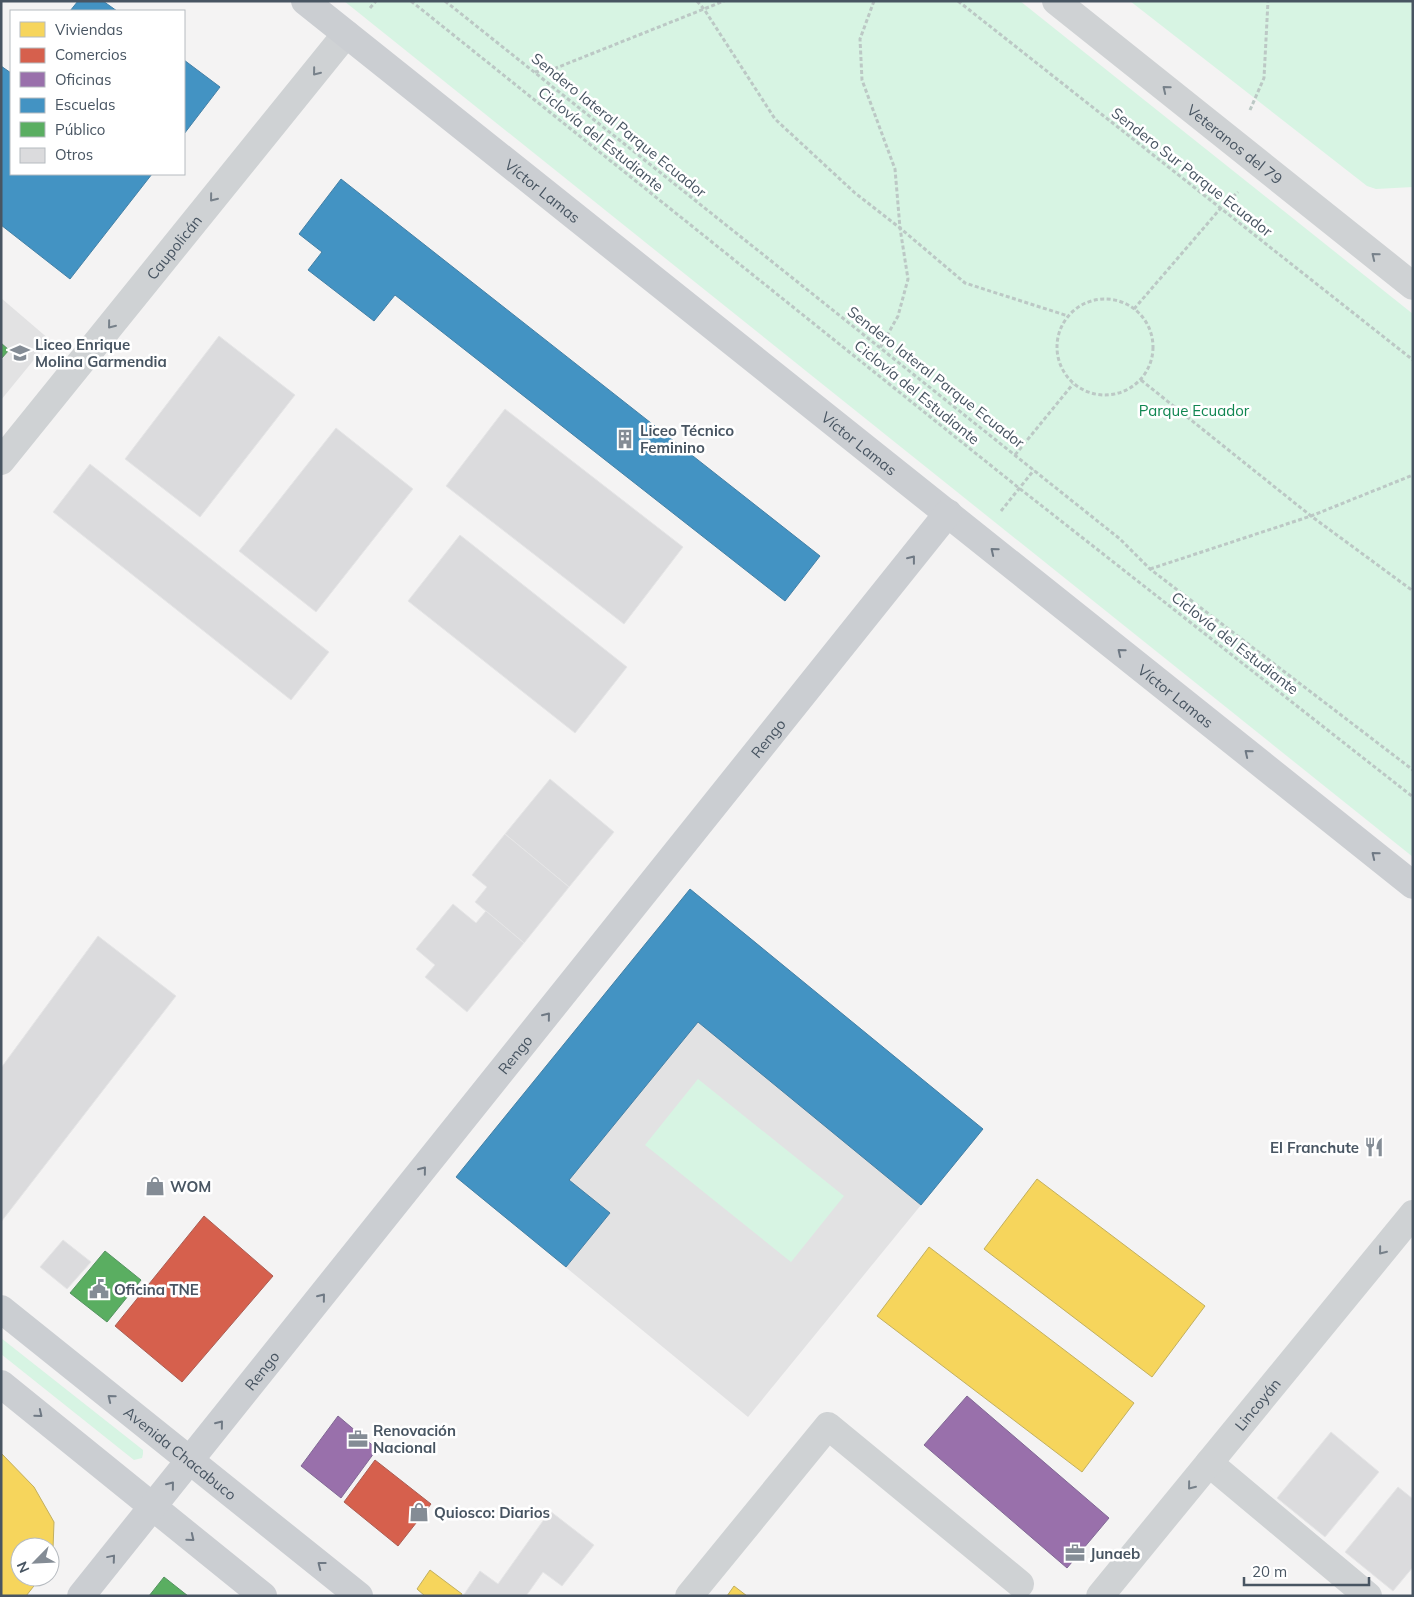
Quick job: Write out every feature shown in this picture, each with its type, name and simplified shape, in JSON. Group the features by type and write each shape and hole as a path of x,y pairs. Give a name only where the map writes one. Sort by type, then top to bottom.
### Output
{"main road":[{"name":"Víctor Lamas","path":"304,1 1413,885"},
{"name":"Rengo","path":"82,1596 948,513"},
{"name":"Avenida Chacabuco","path":"1,1309 359,1596"},
{"path":"1,1384 125,1482 153,1508 264,1596"}],"street":[{"name":"Veteranos del 79","path":"1056,1 1413,286"},
{"name":"Caupolicán","path":"1,461 346,34"},
{"name":"Lincoyán","path":"1100,1596 1413,1214"},
{"path":"689,1596 828,1426 1020,1584"},
{"path":"1209,1462 1368,1596"}],"path":[{"name":"Ciclovía del Estudiante","path":"411,1 1019,488 1413,797"},
{"name":"Sendero lateral Parque Ecuador","path":"445,1 1120,539 1150,569 1413,770"},
{"path":"697,1 775,119 855,193 965,283 1068,316"},
{"path":"535,72 556,68 724,1"},
{"path":"874,1 860,39 862,80 896,169 900,228 908,279 898,316 880,348"},
{"name":"Sendero Sur Parque Ecuador","path":"958,1 1413,360"},
{"path":"1232,142 1246,119 1264,78 1268,1"},
{"path":"1134,309 1220,209 1265,168"},
{"path":"1106,299 1121,302 1134,309 1145,320 1151,335 1153,351 1149,366 1141,380 1129,389 1115,395 1100,396 1086,392 1073,384 1064,373 1057,358 1056,344 1060,329 1068,316 1079,306 1092,300 1106,299"},
{"path":"1141,380 1311,516 1413,591"},
{"path":"1015,455 1073,384"},
{"path":"979,539 1034,470"},
{"path":"1150,569 1311,516 1413,475"}],"shaded area":[{"name":"Liceo Enrique Molina Garmendia","path":"1,298 50,340 1,400"},
{"path":"690,889 983,1129 748,1417 456,1177"}],"green space":[{"name":"Parque Ecuador","path":"344,1 1020,1 1413,314 1413,857"},
{"path":"1130,1 1413,1 1413,187 1376,189 1367,186"},
{"path":"698,1079 844,1196 791,1262 645,1145"},
{"path":"1,1338 143,1450 142,1458 134,1460 1,1354"}],"building: Viviendas":[{"path":"1037,1179 1205,1306 1152,1377 984,1249"},
{"path":"929,1247 1134,1403 1082,1472 877,1316"},
{"path":"1,1453 34,1487 54,1522 53,1537 10,1537 10,1587 33,1587 26,1596 1,1596"},
{"path":"430,1570 462,1594 461,1596 425,1596 417,1589"},
{"path":"734,1586 747,1596 727,1596"}],"building: Comercios":[{"path":"204,1216 273,1276 182,1382 115,1326"},
{"path":"375,1460 431,1504 398,1546 344,1502"}],"building: Oficinas":[{"path":"967,1396 1109,1518 1067,1568 924,1445"},
{"path":"338,1416 377,1449 341,1498 301,1466"}],"building: Escuelas":[{"path":"78,1 103,1 116,10 71,10"},
{"path":"185,61 220,87 185,133"},
{"path":"1,66 10,72 10,175 151,175 70,279 1,225"},
{"name":"Liceo Técnico Feminino","path":"341,179 820,556 785,601 395,295 374,321 308,270 322,252 299,234"},
{"path":"690,889 983,1129 921,1205 698,1022 569,1180 610,1213 566,1267 456,1177"}],"building: Público":[{"path":"1,343 9,350 1,359"},
{"path":"105,1251 141,1280 107,1322 70,1293"},
{"path":"164,1577 188,1596 149,1596"}],"building: Otros":[{"path":"219,336 295,395 200,517 125,459"},
{"path":"505,409 683,547 624,624 446,486"},
{"path":"336,428 413,489 316,612 239,551"},
{"path":"90,464 329,652 291,700 53,512"},
{"path":"460,535 627,667 575,733 408,601"},
{"path":"550,779 614,832 569,887 505,834"},
{"path":"505,834 569,887 524,943 475,902 487,887 472,875"},
{"path":"453,904 476,923 486,911 524,943 467,1012 425,977 435,965 416,949"},
{"path":"98,936 176,996 1,1222 1,1068"},
{"path":"63,1240 91,1262 67,1289 40,1267"},
{"path":"1331,1432 1379,1472 1325,1537 1277,1498"},
{"path":"1398,1487 1413,1499 1413,1567 1393,1591 1345,1552"},
{"path":"550,1511 594,1545 562,1586 543,1572 526,1596 463,1596 480,1571 498,1584"}],"place":[{"name":"Liceo Enrique Molina Garmendia","path":"20,353"},
{"name":"Liceo Técnico Feminino","path":"625,439"},
{"name":"El Franchute","path":"1374,1147"},
{"name":"WOM","path":"155,1186"},
{"name":"Oficina TNE","path":"99,1289"},
{"name":"Renovación Nacional","path":"358,1439"},
{"name":"Quiosco: Diarios","path":"419,1512"},
{"name":"Junaeb","path":"1075,1553"}]}
